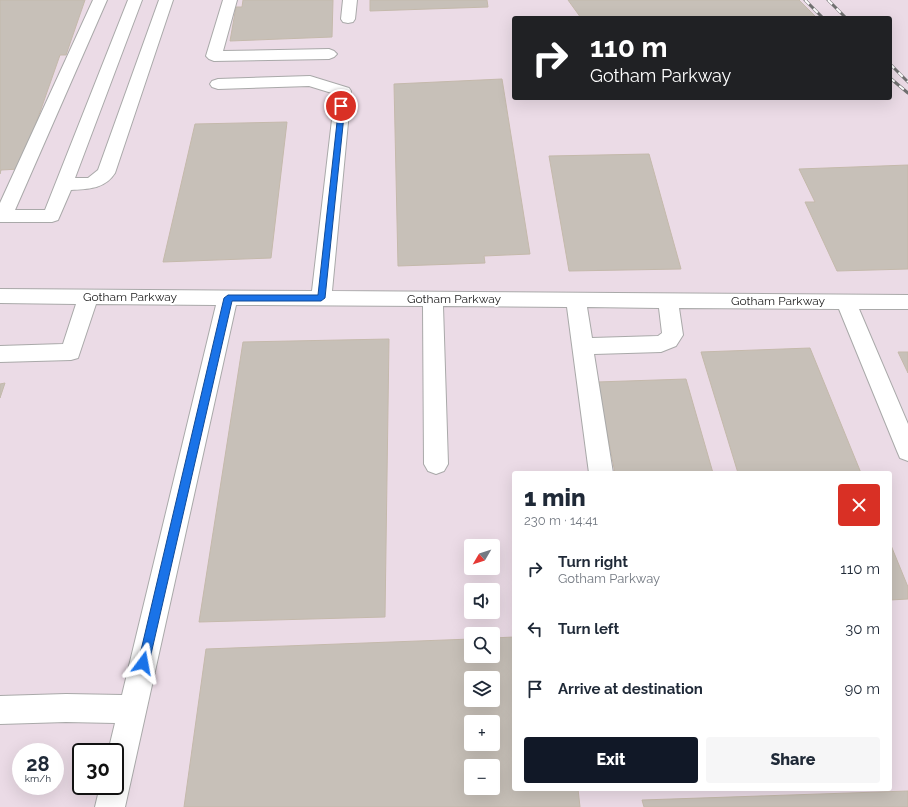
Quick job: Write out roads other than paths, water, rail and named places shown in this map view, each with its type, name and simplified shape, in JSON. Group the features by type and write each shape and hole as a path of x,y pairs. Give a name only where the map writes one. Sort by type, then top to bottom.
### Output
{"street":[{"path":"64,185 92,183 106,173 124,26 100,0"},
{"path":"1,216 52,216 135,0"},
{"path":"1,216 124,26 166,0"},
{"path":"230,0 214,56 329,54"},
{"path":"348,19 350,0"},
{"path":"218,84 310,81 343,91 321,298"},
{"name":"Gotham Parkway","path":"0,296 908,302"},
{"path":"0,354 71,352 88,297"},
{"path":"124,748 228,298"},
{"path":"433,299 436,464"},
{"path":"576,300 601,471"},
{"path":"582,346 661,344 670,340 673,335 668,301"},
{"path":"846,302 908,450"},
{"path":"0,710 66,708 133,709"},
{"path":"110,807 113,795"}],"railway":[{"path":"805,0 821,16"},
{"path":"828,0 844,16"},
{"path":"892,66 908,82"},
{"path":"892,80 908,93"}]}
